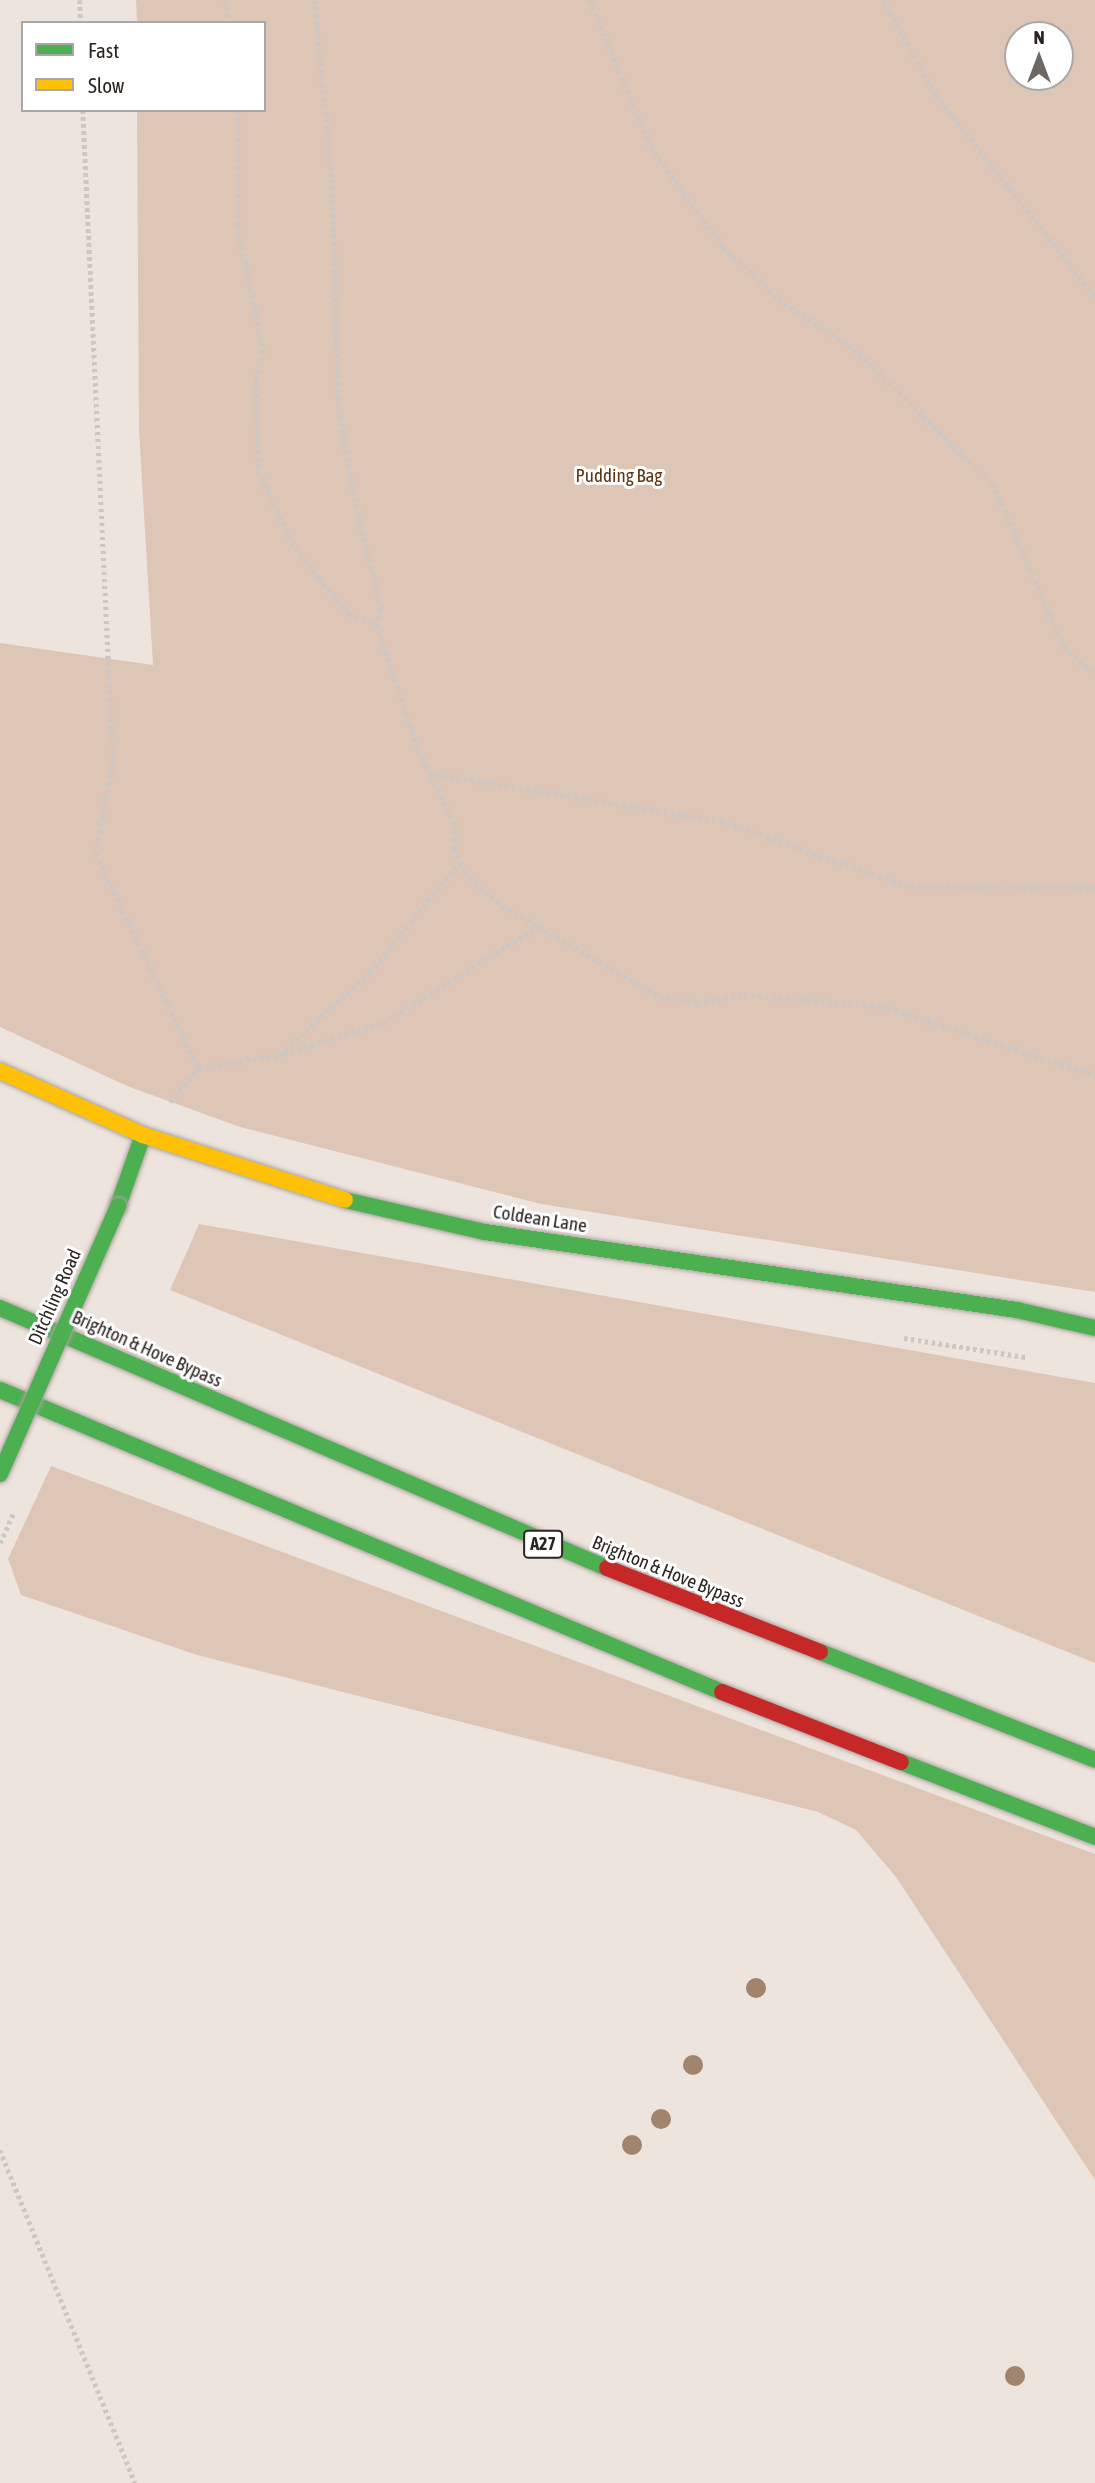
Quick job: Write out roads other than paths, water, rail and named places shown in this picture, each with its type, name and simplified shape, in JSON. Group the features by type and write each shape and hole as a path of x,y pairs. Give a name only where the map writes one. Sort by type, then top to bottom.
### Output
{"main road":[{"name":"Coldean Lane","path":"0,1071 143,1135 360,1205 485,1232 1017,1310 1095,1328"},
{"name":"Ditchling Road","path":"0,1474 118,1206 143,1135"},
{"name":"Brighton & Hove Bypass","path":"0,1308 468,1513 1095,1760"},
{"path":"0,1390 563,1630 1095,1837"}],"park label":[{"name":"Pudding Bag","path":"619,476"}]}
